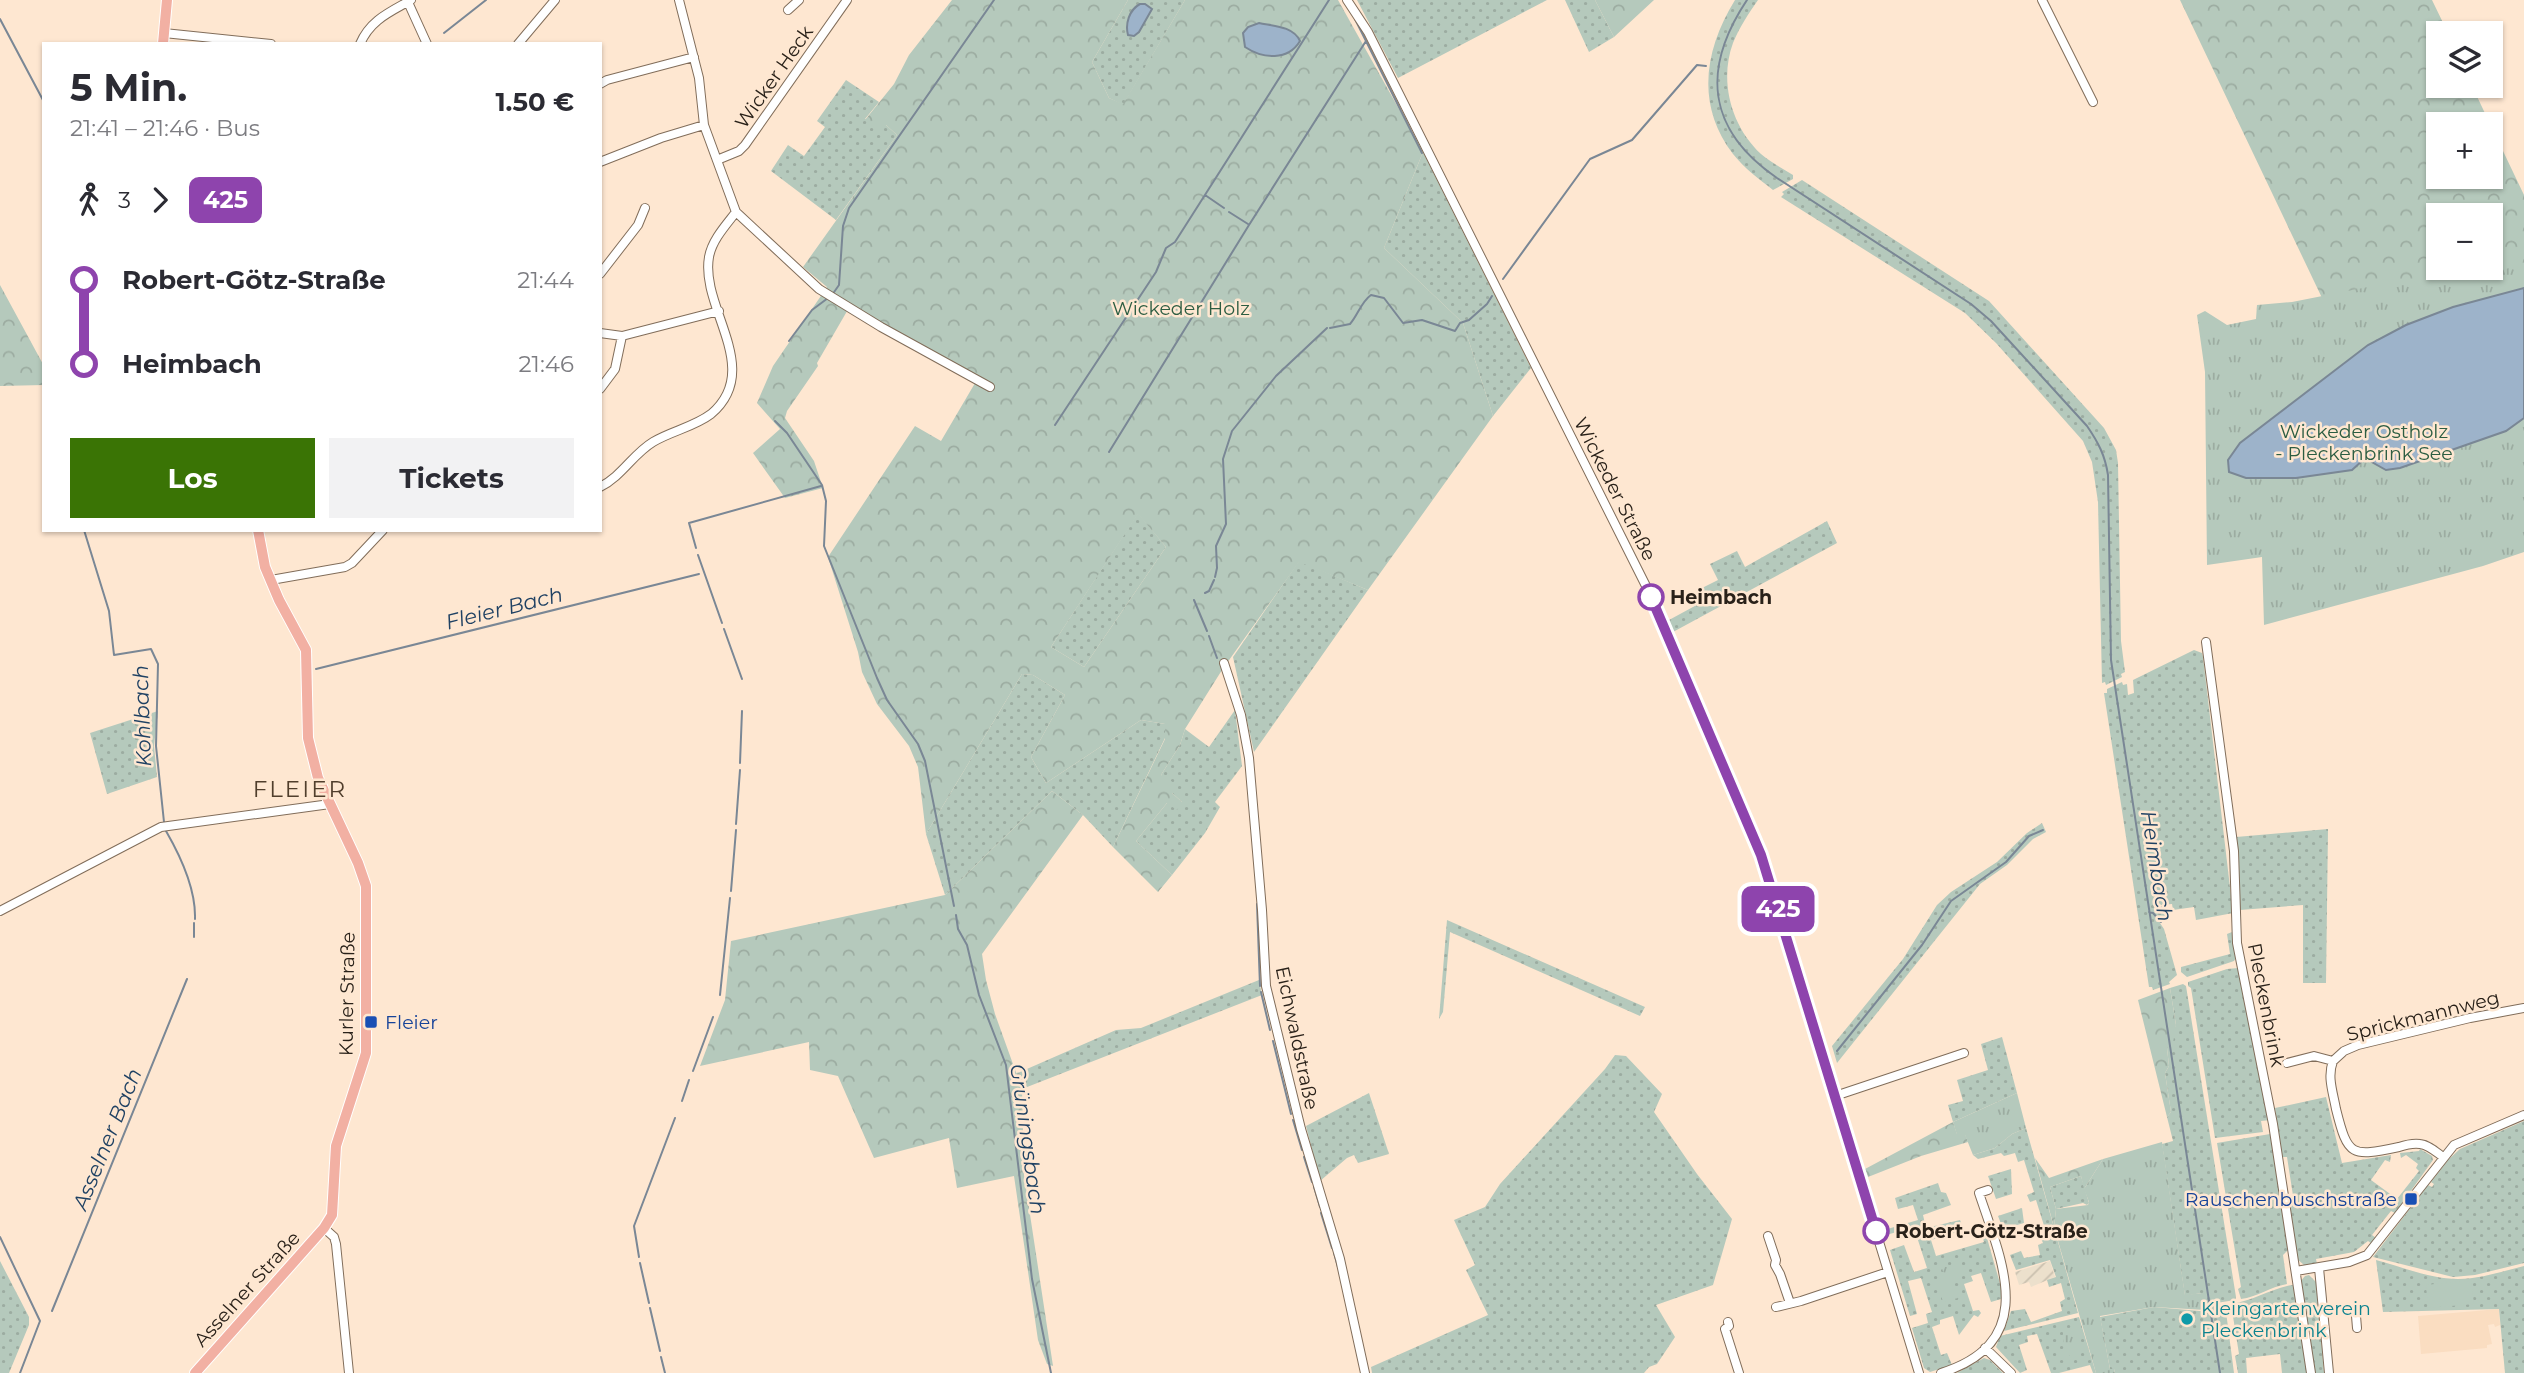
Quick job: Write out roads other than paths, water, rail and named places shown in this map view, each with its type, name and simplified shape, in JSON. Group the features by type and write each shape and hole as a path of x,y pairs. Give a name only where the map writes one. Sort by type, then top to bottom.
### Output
{"main road":[{"path":"163,38 167,0"},
{"name":"Kurler Straße","path":"258,532 279,600 306,650 308,738 318,778 366,886 367,1022 364,1064 336,1146 333,1208 331,1218 324,1228"},
{"name":"Asselner Straße","path":"195,1373 324,1228"}],"street":[{"path":"520,42 555,0"},
{"path":"679,0 699,78 704,125 736,212 834,299 990,387"},
{"path":"788,10 799,0"},
{"name":"Wicker Heck","path":"717,160 739,151 745,145 847,0"},
{"name":"Wickeder Straße","path":"1347,0 1368,32 1646,586 1761,855 1919,1373"},
{"path":"2042,0 2093,102"},
{"path":"361,42 378,19 409,1 427,42"},
{"path":"163,38 235,42"},
{"path":"602,83 694,57"},
{"path":"602,161 686,129 704,125"},
{"path":"602,271 638,225 645,208"},
{"path":"602,485 620,473 651,443 709,415 720,404 730,384 732,360 708,269 712,245 736,212"},
{"path":"602,333 622,336 719,311"},
{"path":"602,386 615,369 622,336"},
{"path":"271,577 345,567 352,563 380,532"},
{"name":"Pleckenbrink","path":"2206,642 2234,851 2237,943 2273,1124 2311,1373"},
{"name":"Eichwaldstraße","path":"1224,663 1241,715 1250,758 1266,986 1301,1129 1340,1259 1365,1373"},
{"path":"0,911 161,827 330,804"},
{"name":"Sprickmannweg","path":"2443,1157 2426,1145 2416,1143 2368,1153 2350,1148 2343,1135 2331,1086 2330,1069 2333,1061 2344,1051 2358,1045 2524,1008"},
{"path":"1835,1097 1964,1053"},
{"name":"Sprickmannweg","path":"2287,1063 2314,1056 2333,1061"},
{"path":"2296,1271 2350,1262 2368,1255 2443,1157 2458,1143 2524,1115"},
{"path":"1941,1373 1964,1365 1985,1349 2002,1321 2007,1296 2004,1270 1979,1193 1988,1190"},
{"path":"324,1228 334,1237 349,1373"},
{"path":"1768,1236 1775,1265 1790,1303"},
{"path":"2319,1268 2329,1373"},
{"path":"1776,1307 1888,1272"},
{"path":"2356,1316 2357,1328"},
{"path":"1728,1322 1729,1326 1725,1329 1739,1373"},
{"path":"1985,1349 2011,1373"}],"water":[{"path":"1140,4 1152,9 1139,32 1134,36 1128,35 1129,18"},
{"path":"1259,23 1293,32 1300,41 1282,55 1267,56 1252,51 1245,47 1243,33 1248,27"},
{"path":"2524,288 2524,418 2506,431 2400,468 2386,470 2363,460 2352,470 2296,478 2246,478 2229,472 2228,460 2240,443 2368,345 2406,325 2453,307"}],"waterway":[{"name":"Kohlbach","path":"444,33 486,0"},
{"path":"832,295 839,285 843,226 849,208 994,0"},
{"path":"1055,425 1156,272 1166,248 1175,242 1329,0"},
{"name":"Heimbach","path":"1747,0 1732,25 1722,50 1718,74 1718,97 1736,140 1777,178 1971,304 1991,321 2087,426 2103,455 2108,475 2111,660 2220,1373"},
{"path":"0,19 42,98"},
{"path":"1355,19 1422,153"},
{"path":"1109,452 1366,41"},
{"path":"1503,279 1590,159 1632,140 1697,65 1706,66"},
{"path":"1205,195 1224,208"},
{"path":"1229,212 1248,224"},
{"path":"1330,328 1350,324 1371,295 1384,298 1403,323 1422,320 1455,331 1460,323 1469,320 1492,296"},
{"path":"789,341 812,310 828,298"},
{"path":"1215,577 1216,546 1226,524 1223,459 1232,431 1276,376 1327,328"},
{"name":"Grüningsbach","path":"775,421 787,433 822,485 826,501 824,546 887,700 918,744 925,761 954,906"},
{"path":"696,548 689,523 821,486"},
{"name":"Kohlbach","path":"85,532 109,611 114,655 151,649 158,664 156,746 164,822"},
{"path":"698,555 722,623"},
{"name":"Fleier Bach","path":"316,669 699,574"},
{"path":"1205,593 1209,591 1214,580"},
{"path":"1194,600 1207,631"},
{"path":"724,629 742,679"},
{"path":"1209,636 1217,658"},
{"path":"740,763 742,711"},
{"path":"736,824 740,770"},
{"path":"731,891 736,830"},
{"path":"1837,1051 1922,945 1951,901 2006,862 2029,836 2043,830"},
{"name":"Asselner Bach","path":"166,831 186,874 193,896 195,919"},
{"path":"720,995 730,898"},
{"path":"1257,904 1260,986"},
{"path":"2149,912 2161,922"},
{"name":"Grüningsbach","path":"956,915 958,929 967,945 979,995 1006,1065 1032,1279 1051,1373"},
{"name":"Asselner Bach","path":"194,923 194,937"},
{"name":"Asselner Bach","path":"52,1311 187,979"},
{"path":"1261,992 1270,1030"},
{"path":"693,1071 713,1017"},
{"path":"1273,1041 1291,1114"},
{"path":"682,1101 689,1080"},
{"path":"639,1257 634,1226 675,1118"},
{"path":"1293,1120 1302,1150"},
{"path":"1304,1157 1312,1182"},
{"path":"1314,1187 1320,1207"},
{"path":"1321,1213 1332,1248"},
{"path":"0,1237 40,1321 20,1373"},
{"path":"1334,1253 1338,1267"},
{"path":"640,1263 649,1303"},
{"path":"650,1308 660,1351"},
{"path":"661,1357 665,1373"}],"place":[{"name":"Heimbach","path":"1651,597"},
{"name":"Fleier","path":"371,1022"},
{"name":"Rauschenbuschstraße","path":"2411,1199"},
{"name":"Robert-Götz-Straße","path":"1876,1231"},
{"name":"Kleingartenverein Pleckenbrink","path":"2187,1319"}],"district":[{"name":"FLEIER","path":"300,789"}],"park label":[{"name":"Wickeder Holz","path":"1181,308"},
{"name":"Wickeder Ostholz - Pleckenbrink See","path":"2364,442"}]}
